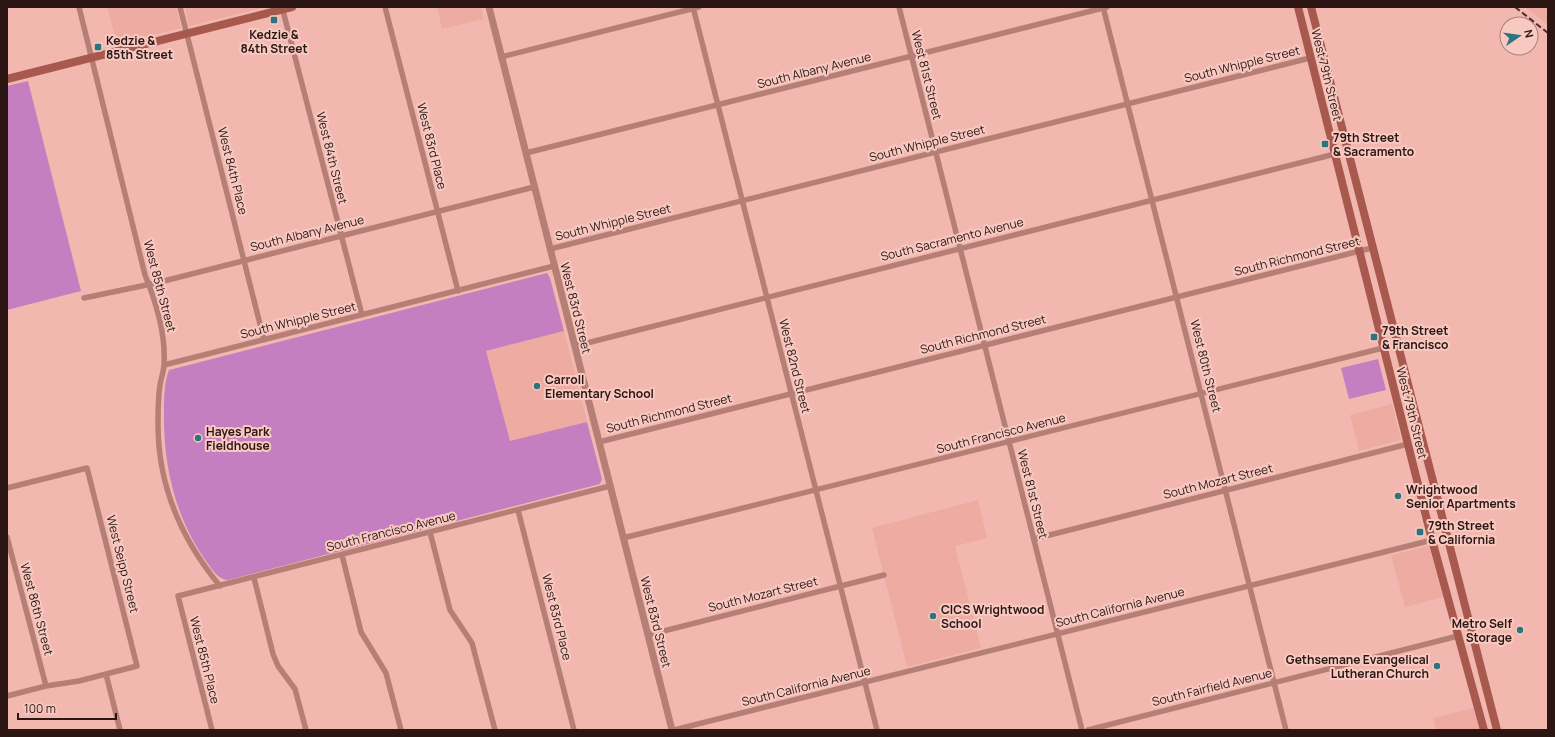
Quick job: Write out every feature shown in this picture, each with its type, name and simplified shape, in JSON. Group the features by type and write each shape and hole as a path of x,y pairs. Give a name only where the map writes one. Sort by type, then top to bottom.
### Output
{"main road":[{"path":"7,79 283,8 292,7"},
{"name":"West 79th Street","path":"1298,7 1432,540 1484,730"},
{"name":"West 79th Street","path":"1311,7 1497,730"}],"street":[{"name":"West 85th Street","path":"79,7 162,331 164,365 160,391 158,441 164,479 181,529 206,569 220,586"},
{"name":"West 84th Place","path":"180,7 264,340"},
{"name":"West 83rd Place","path":"385,7 458,291"},
{"name":"West 83rd Street","path":"489,7 673,730"},
{"path":"501,57 696,7"},
{"name":"West 82nd Street","path":"696,7 718,105 742,201 877,730"},
{"name":"West 81st Street","path":"899,7 1082,730"},
{"name":"South Albany Avenue","path":"526,153 1105,7"},
{"name":"West 80th Street","path":"1105,7 1152,200 1286,730"},
{"name":"West 84th Street","path":"283,8 362,315"},
{"name":"South Whipple Street","path":"550,249 1310,58"},
{"name":"South Sacramento Avenue","path":"575,346 1335,154"},
{"name":"South Albany Avenue","path":"84,298 149,284 534,187"},
{"name":"South Richmond Street","path":"599,442 1372,248"},
{"name":"South Whipple Street","path":"164,365 554,266"},
{"name":"South Francisco Avenue","path":"623,538 1383,348"},
{"name":"South Mozart Street","path":"1034,540 1408,444"},
{"name":"West Seipp Street","path":"7,488 87,468 137,666 106,674"},
{"name":"South Francisco Avenue","path":"178,596 254,578 610,486"},
{"name":"West 83rd Place","path":"518,510 574,730"},
{"path":"430,532 450,610 469,637 474,650 495,730"},
{"name":"West 86th Street","path":"7,537 46,686"},
{"name":"South California Avenue","path":"673,730 1432,540"},
{"path":"342,555 361,632 386,673 401,730"},
{"name":"South Mozart Street","path":"648,635 884,575"},
{"path":"254,578 273,654 278,666 295,689 306,730"},
{"name":"West 85th Place","path":"178,596 212,730"},
{"name":"South Fairfield Avenue","path":"1088,730 1458,636"},
{"path":"7,696 46,686 79,681 106,674 120,730"}],"shaded area":[{"path":"107,7 176,7 181,28 117,44"},
{"path":"185,7 266,7 189,26"},
{"path":"437,7 481,7 484,19 442,29"},
{"path":"1525,7 1548,7 1548,25 1539,18 1539,16 1536,16"},
{"path":"28,81 81,291 7,310 7,86"},
{"path":"547,273 550,278 564,331 486,351 510,441 587,422 602,479 600,484 228,580 221,578 215,573 195,544 186,527 173,490 164,432 164,396 169,370"},
{"name":"Carroll Elementary School","path":"564,331 587,422 510,442 486,351"},
{"path":"1378,359 1386,390 1349,399 1341,368"},
{"path":"1392,404 1401,440 1359,451 1350,415"},
{"name":"CICS Wrightwood School","path":"978,500 987,538 955,546 981,648 907,667 872,528"},
{"path":"1429,546 1443,597 1405,607 1391,555"},
{"path":"1474,708 1480,730 1436,730 1433,718"}],"railway":[{"path":"1515,7 1548,33"}],"place":[{"name":"Kedzie & 84th Street","path":"274,20"},
{"name":"Kedzie & 85th Street","path":"98,47"},
{"name":"79th Street & Sacramento","path":"1325,144"},
{"name":"79th Street & Francisco","path":"1374,337"},
{"name":"Carroll Elementary School","path":"537,386"},
{"name":"Hayes Park Fieldhouse","path":"198,438"},
{"name":"Wrightwood Senior Apartments","path":"1398,496"},
{"name":"79th Street & California","path":"1420,532"},
{"name":"CICS Wrightwood School","path":"933,616"},
{"name":"Metro Self Storage","path":"1520,630"},
{"name":"Gethsemane Evangelical Lutheran Church","path":"1437,666"}]}
